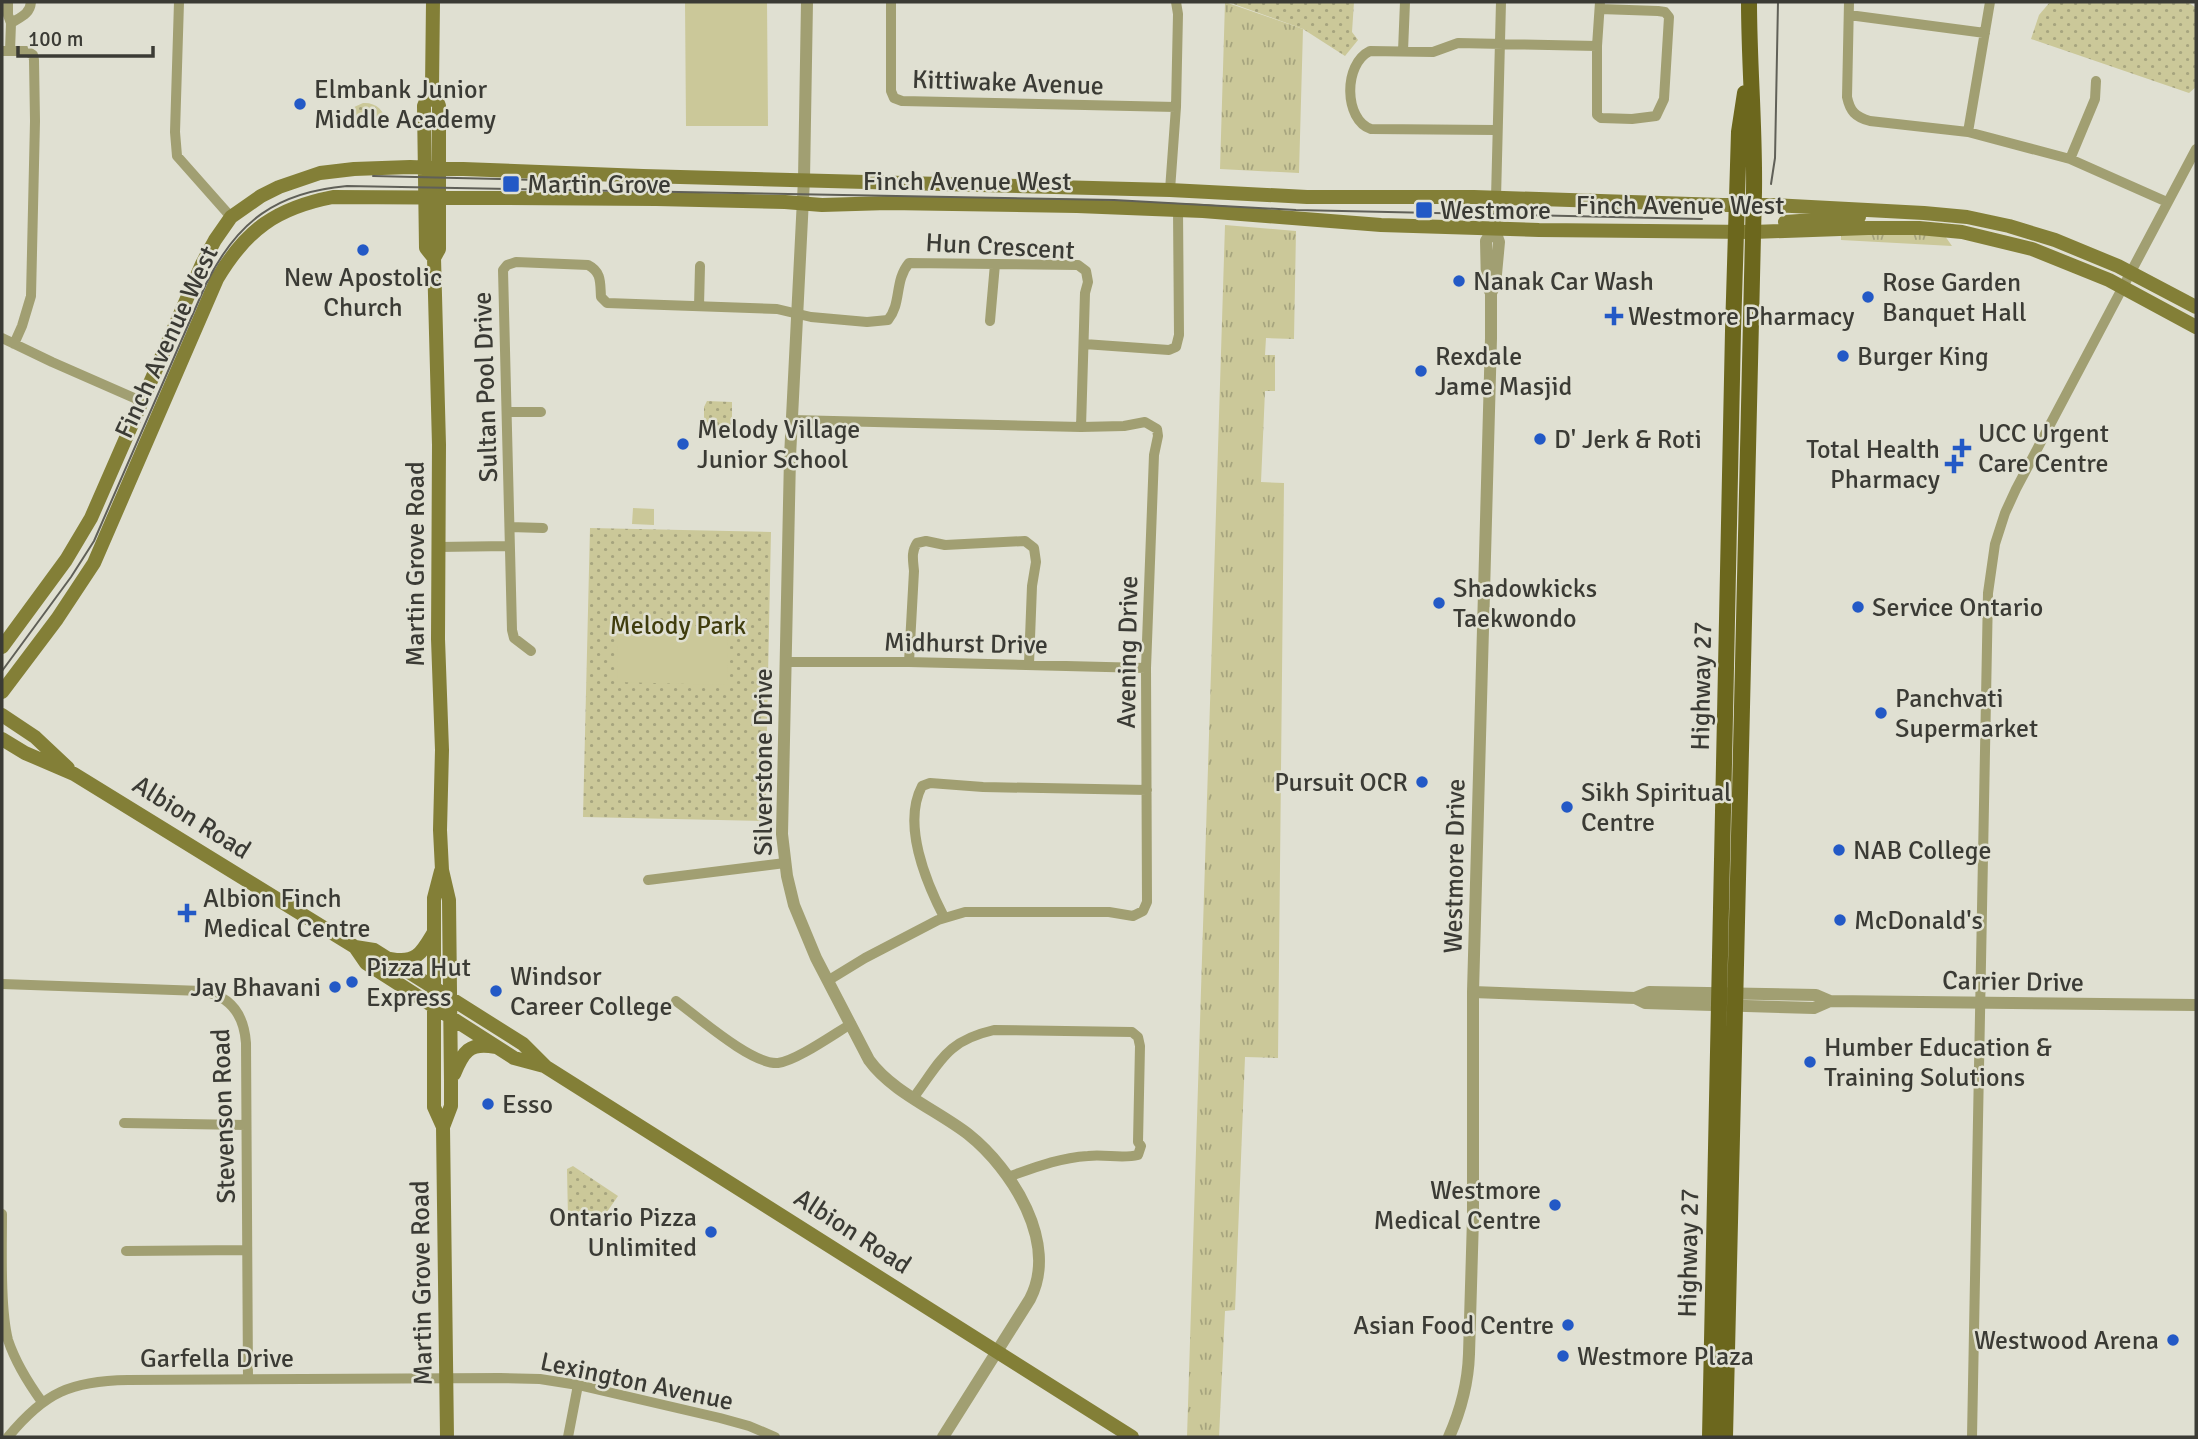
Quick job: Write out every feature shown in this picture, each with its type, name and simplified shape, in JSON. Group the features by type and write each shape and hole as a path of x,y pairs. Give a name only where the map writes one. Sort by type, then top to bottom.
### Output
{"main road":[{"name":"Martin Grove Road","path":"432,197 440,168 439,106 432,87 433,2"},
{"name":"Highway 27","path":"1725,1437 1753,228 1745,204 1740,132 1749,63 1749,2"},
{"name":"Martin Grove Road","path":"432,87 424,106 424,168 432,197 439,249 434,258 437,326 438,639 442,750 440,791 442,870 449,900 451,1082 451,1106 443,1127 447,1437"},
{"name":"Finch Avenue West","path":"2,647 66,560 91,518 215,240 232,217 261,196 298,179 320,173 380,167 440,168 1170,190 1307,197 1474,197 1745,204 1906,212 1967,217 2055,240 2094,255 2196,307"},
{"name":"Finch Avenue West","path":"2,691 57,619 94,563 217,279 236,249 268,220 315,200 349,195 822,205 987,204 1178,210 1368,224 1494,228 1919,228 1962,232 2032,249 2081,268 2196,327"},
{"name":"Highway 27","path":"1710,1437 1736,228 1745,204"},
{"name":"Finch Avenue West","path":"1753,228 1906,212"},
{"path":"1962,232 1967,217"},
{"name":"Albion Road","path":"2,715 35,737 74,774"},
{"name":"Albion Road","path":"2,739 25,753 74,774 355,947 374,950 523,1044 546,1067 1132,1437"},
{"name":"Martin Grove Road","path":"442,870 434,898 434,1107 443,1127"},
{"path":"386,958 413,959 424,950 434,932"},
{"name":"Albion Road","path":"355,947 366,963 498,1048 514,1058 546,1067"},
{"path":"451,1082 461,1057 469,1049 481,1045 498,1048"}],"street":[{"path":"8,2 11,23 6,51 27,51 33,55 35,108 31,296 14,344"},
{"path":"11,23 26,15 31,8 31,2"},
{"path":"179,2 175,132 177,156 232,217"},
{"name":"Silverstone Drive","path":"807,2 804,179 792,420 782,834 785,863 794,905 812,948 869,1060 876,1070 984,1147 1008,1177 1036,1232 1040,1261 1033,1294 943,1437"},
{"name":"Kittiwake Avenue","path":"891,2 891,91 894,98 902,101 1176,107"},
{"path":"1170,190 1176,107 1178,14 1175,2"},
{"path":"1404,51 1405,2"},
{"name":"Westmore Drive","path":"1450,1437 1468,1377 1473,1217 1473,992 1492,293 1499,242 1494,228 1501,2"},
{"path":"1849,2 1847,97 1850,109 1857,117 1870,121 1968,132 2070,159 2167,202"},
{"path":"1968,132 1990,2"},
{"path":"1600,5 1665,12 1670,17 1664,99 1656,116 1632,119 1601,118 1597,115 1600,5"},
{"path":"1849,15 1985,33"},
{"path":"1496,130 1364,127 1353,110 1351,82 1356,66 1364,54 1370,51 1433,51 1458,43 1597,47"},
{"path":"2070,159 2095,99 2095,81"},
{"path":"1972,1437 1988,593 1995,544 2016,489 2196,149"},
{"path":"1084,344 1169,350 1176,347 1179,335 1178,210"},
{"name":"Sultan Pool Drive","path":"531,651 514,638 512,630 503,270 507,265 516,262 588,265 596,269 599,275 601,297 607,303 781,309 798,314"},
{"name":"Hun Crescent","path":"798,314 867,322 888,320 894,313 902,272 909,263 1078,265 1086,271 1088,282 1085,293 1081,427"},
{"path":"990,321 995,264"},
{"path":"699,306 700,266"},
{"path":"2,338 141,401"},
{"path":"507,412 541,412"},
{"name":"Avening Drive","path":"792,420 1081,427 1124,426 1145,422 1157,429 1158,436 1154,455 1146,668 1147,902 1143,911 1133,916 1109,912 965,912 944,917 829,980"},
{"path":"510,527 543,528"},
{"path":"909,662 914,570 912,559 917,543 926,541 945,545 1025,541 1034,548 1036,562 1032,586 1029,664"},
{"path":"438,547 509,546"},
{"name":"Midhurst Drive","path":"786,662 1146,668"},
{"path":"944,917 924,875 918,851 915,820 917,796 922,786 930,783 983,787 1147,790"},
{"path":"648,880 785,863"},
{"name":"Stevenson Road","path":"2,984 202,991 221,996 239,1013 245,1032 248,1379"},
{"name":"Carrier Drive","path":"1473,992 1635,998 1645,1003 1718,999 1814,1008 1830,1001 2196,1005"},
{"path":"676,1001 753,1058 772,1063 788,1061 851,1024"},
{"path":"914,1097 941,1057 959,1042 976,1034 994,1030 1099,1033 1123,1031 1132,1032 1138,1037 1138,1142 1141,1146 1138,1155 1062,1159 1008,1177"},
{"path":"124,1123 247,1125"},
{"path":"2,1214 3,1319 16,1358 42,1402"},
{"path":"126,1251 247,1251"},
{"name":"Garfella Drive","path":"8,1437 42,1402 75,1386 102,1380 446,1378"},
{"name":"Lexington Avenue","path":"446,1378 540,1379 578,1385 720,1418 775,1437"},
{"path":"568,1437 578,1385"}],"green space":[{"path":"685,2 767,2 768,126 686,126"},
{"path":"1225,2 1303,29 1299,173 1220,169"},
{"path":"1228,2 1354,2 1352,32 1358,40 1345,56 1303,29"},
{"path":"2050,2 2188,2 2196,8 2196,87 2189,93 2031,39 2039,15"},
{"path":"369,103 381,110 385,119 383,130 370,118 373,109 366,108 367,118 359,122 350,114 352,108"},
{"path":"1225,225 1296,231 1294,339 1266,338 1265,355 1275,355 1275,391 1265,391 1261,482 1284,483 1278,1058 1245,1057 1235,1310 1225,1311 1219,1437 1187,1437"},
{"path":"1841,233 1945,236 1952,246 1841,240"},
{"path":"707,401 732,402 732,425 718,427 714,423 707,426 704,423 704,407"},
{"path":"633,508 654,509 654,525 632,524"},
{"name":"Melody Park","path":"590,528 771,532 765,821 583,817"},
{"path":"618,623 728,627 727,685 617,682"},
{"path":"573,1166 618,1196 600,1222 594,1225 594,1218 568,1218 567,1169"}],"tram line":[{"path":"1771,184 1775,158 1778,2"},
{"path":"373,176 580,181"},
{"path":"2,671 94,541 218,262 231,243 262,214 280,203 322,189 347,186 1114,200 1296,210 1702,219"}],"place":[{"name":"Elmbank Junior Middle Academy","path":"300,104"},
{"name":"Martin Grove","path":"511,184"},
{"name":"Westmore","path":"1424,210"},
{"name":"New Apostolic Church","path":"363,250"},
{"name":"Nanak Car Wash","path":"1459,281"},
{"name":"Rose Garden Banquet Hall","path":"1868,297"},
{"name":"Westmore Pharmacy","path":"1614,316"},
{"name":"Burger King","path":"1843,356"},
{"name":"Rexdale Jame Masjid","path":"1421,371"},
{"name":"D' Jerk & Roti","path":"1540,439"},
{"name":"Melody Village Junior School","path":"683,444"},
{"name":"UCC Urgent Care Centre","path":"1962,448"},
{"name":"Total Health Pharmacy","path":"1954,464"},
{"name":"Shadowkicks Taekwondo","path":"1439,603"},
{"name":"Service Ontario","path":"1858,607"},
{"name":"Panchvati Supermarket","path":"1881,713"},
{"name":"Pursuit OCR","path":"1422,782"},
{"name":"Sikh Spiritual Centre","path":"1567,807"},
{"name":"NAB College","path":"1839,850"},
{"name":"Albion Finch Medical Centre","path":"187,913"},
{"name":"McDonald's","path":"1840,920"},
{"name":"Pizza Hut Express","path":"352,982"},
{"name":"Jay Bhavani","path":"335,987"},
{"name":"Windsor Career College","path":"496,991"},
{"name":"Humber Education & Training Solutions","path":"1810,1062"},
{"name":"Esso","path":"488,1104"},
{"name":"Westmore Medical Centre","path":"1555,1205"},
{"name":"Ontario Pizza Unlimited","path":"711,1232"},
{"name":"Asian Food Centre","path":"1568,1325"},
{"name":"Westwood Arena","path":"2173,1340"},
{"name":"Westmore Plaza","path":"1563,1356"}]}
